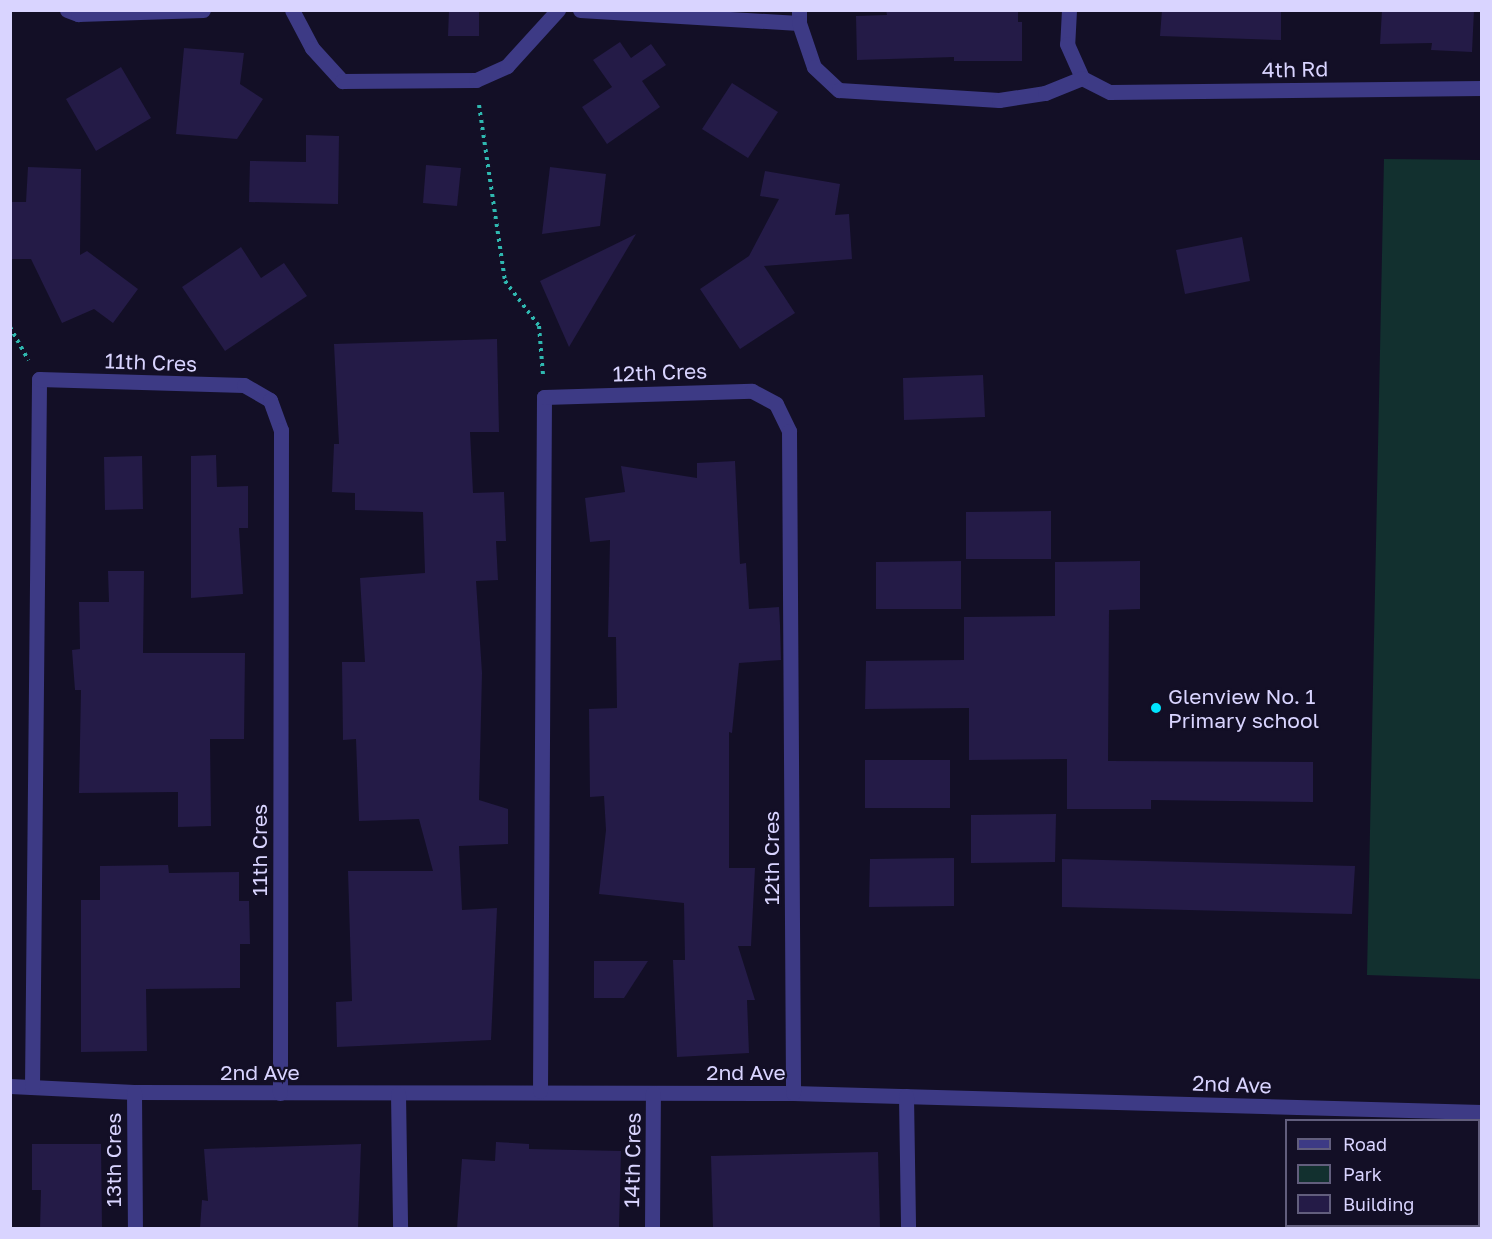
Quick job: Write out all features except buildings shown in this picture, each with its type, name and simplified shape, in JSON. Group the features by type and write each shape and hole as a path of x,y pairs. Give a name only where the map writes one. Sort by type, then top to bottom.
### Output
{"street":[{"path":"67,10 78,14 203,10"},
{"path":"292,10 312,48 342,81 476,80 507,66 558,10"},
{"path":"580,10 799,17 814,67 839,90 999,100 1045,93 1082,78 1067,44 1069,10"},
{"name":"4th Rd","path":"1082,78 1110,92 1482,88"},
{"path":"32,1087 39,379"},
{"name":"11th Cres","path":"39,379 244,386 270,400 281,430 280,1093"},
{"name":"12th Cres","path":"544,397 752,391 776,404 789,431 793,1093"},
{"path":"540,1091 544,397"},
{"name":"2nd Ave","path":"10,1086 134,1092 793,1093 1482,1112"},
{"name":"13th Cres","path":"134,1092 135,1228"},
{"name":"14th Cres","path":"652,1228 653,1093"},
{"path":"398,1094 400,1228"},
{"path":"906,1096 908,1228"}],"path":[{"path":"476,80 505,281 539,326 544,397"},
{"path":"10,327 39,379"}],"green space":[{"path":"1384,159 1481,160 1481,979 1367,975"}],"place":[{"name":"Glenview No. 1 Primary school","path":"1156,708"}]}
